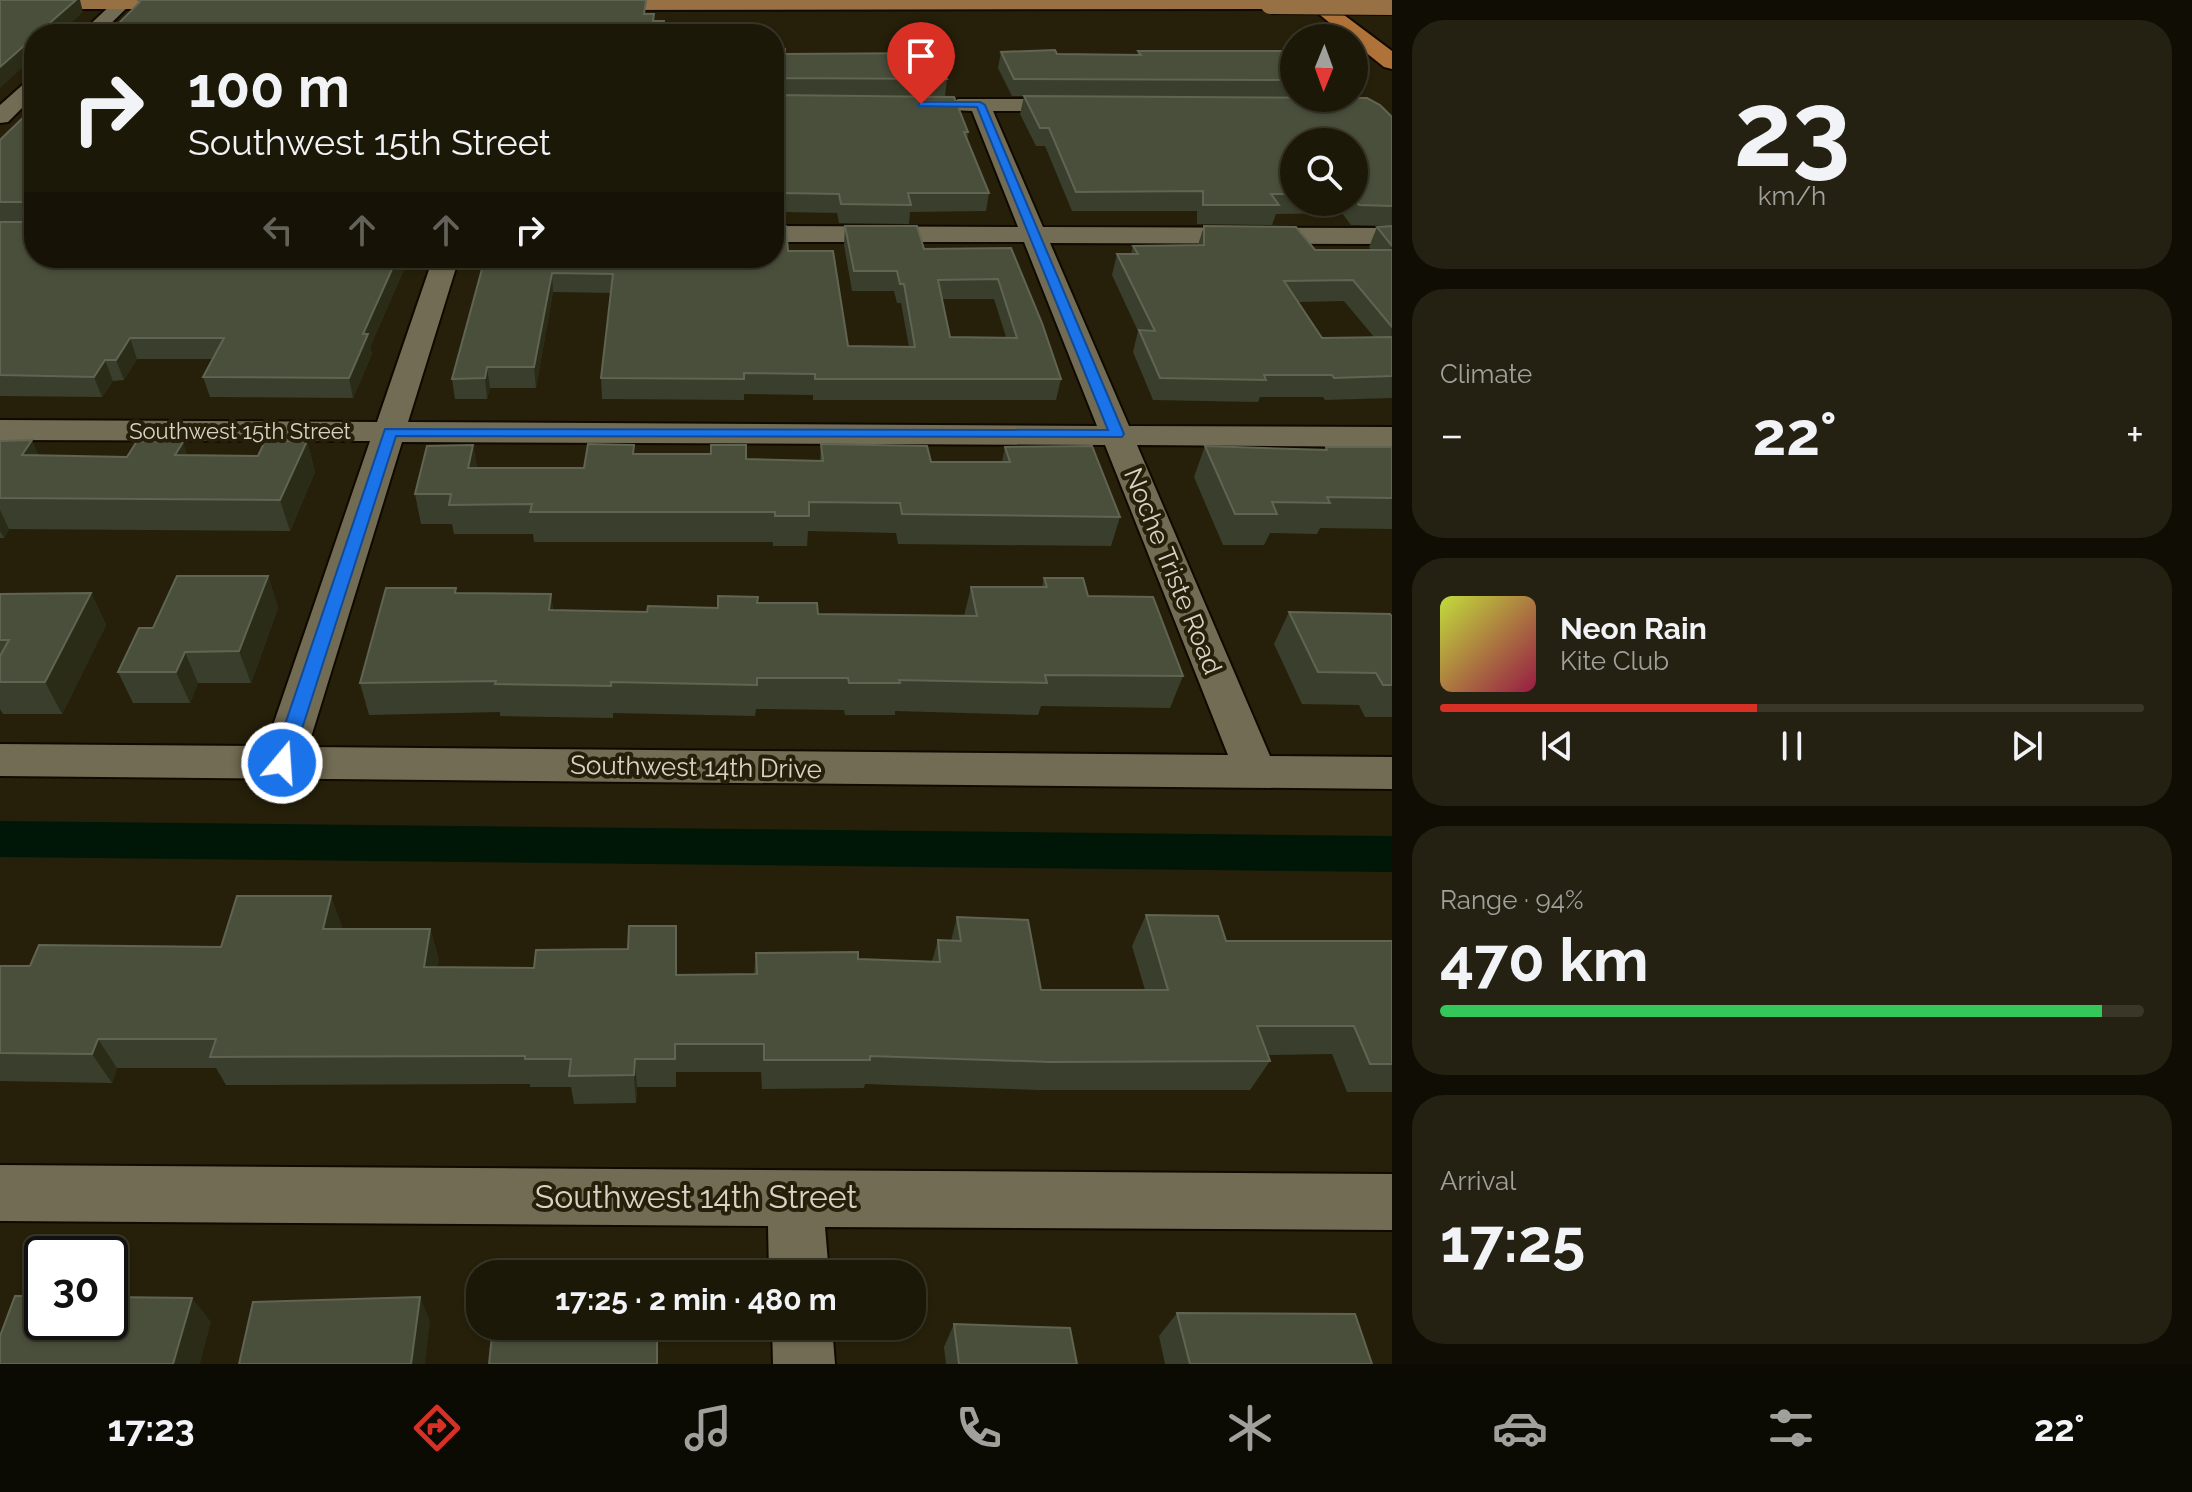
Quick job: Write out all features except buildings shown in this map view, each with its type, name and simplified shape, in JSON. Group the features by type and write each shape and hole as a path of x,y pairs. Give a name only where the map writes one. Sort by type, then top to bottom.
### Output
{"highway":[{"path":"1312,0 1392,62"},
{"path":"1351,0 1388,28"}],"main road":[{"path":"569,4 1391,2"},
{"path":"0,3 216,7"},
{"path":"0,11 121,5"}],"street":[{"path":"100,24 121,5"},
{"path":"933,105 1092,105"},
{"name":"Noche Triste Road","path":"980,105 1256,772"},
{"path":"784,234 1392,236"},
{"path":"282,763 443,268"},
{"name":"Southwest 15th Street","path":"0,430 1392,437"},
{"name":"Southwest 14th Drive","path":"0,760 1392,773"},
{"name":"Southwest 14th Street","path":"0,1193 1392,1202"},
{"path":"795,1197 798,1260"},
{"path":"803,1340 804,1364"}],"waterway":[{"path":"0,839 1392,854"}],"route":[{"path":"282,763 390,432 1117,434 980,105 921,104"}]}
